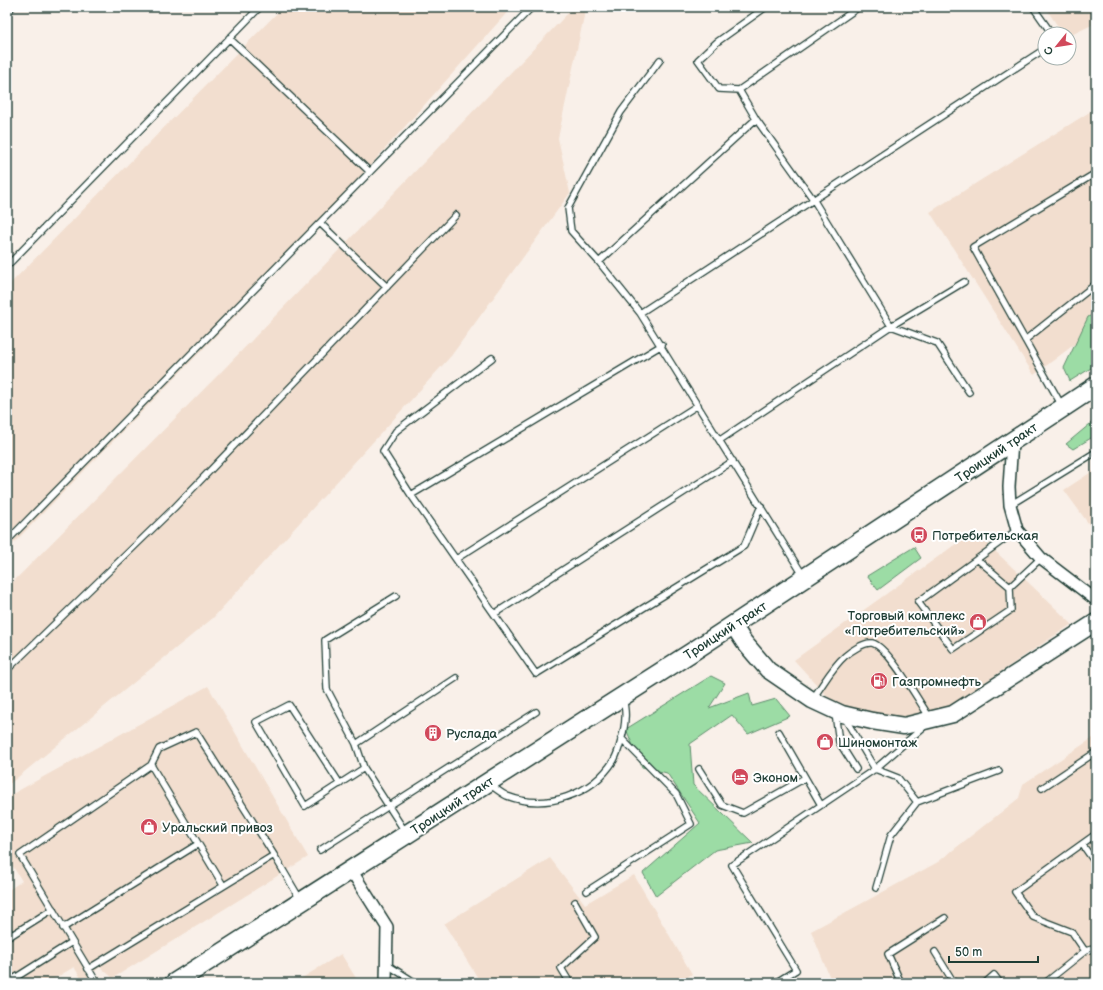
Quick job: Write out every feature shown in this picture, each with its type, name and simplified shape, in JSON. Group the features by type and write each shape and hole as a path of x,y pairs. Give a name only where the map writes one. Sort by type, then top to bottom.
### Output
{"main road":[{"name":"Троицкий тракт","path":"174,983 733,625 1096,386"}],"street":[{"path":"1012,441 1010,505 1017,530 1041,558 1096,600"},
{"path":"733,625 744,642 768,670 812,700 838,712 872,721 904,726 953,714 965,708 1096,622"},
{"path":"351,870 387,927 386,983"}],"lane":[{"path":"7,12 12,7"},
{"path":"7,266 260,7"},
{"path":"7,541 532,7"},
{"path":"766,7 717,42 698,60 719,89 739,90 859,7"},
{"path":"1033,7 1046,26"},
{"path":"230,38 370,172"},
{"path":"640,312 813,198 1037,54"},
{"path":"660,60 621,112 568,208 571,231 599,262 640,312 662,345 805,578"},
{"path":"739,90 756,119 813,198 891,326 937,343 969,392"},
{"path":"599,262 756,119"},
{"path":"1063,407 973,247 1096,173"},
{"path":"7,670 174,508 456,216"},
{"path":"320,223 387,287"},
{"path":"720,440 891,326 964,282"},
{"path":"1025,340 1096,284"},
{"path":"411,494 662,345"},
{"path":"492,358 396,431 383,451 411,494 536,674 744,546 761,506"},
{"path":"456,559 698,405"},
{"path":"1010,505 1096,452"},
{"path":"494,614 733,461"},
{"path":"1017,530 918,602 953,649 1010,610 1010,587 1041,558"},
{"path":"977,559 1010,587"},
{"path":"396,596 325,640 327,690 356,744 364,768 407,834"},
{"path":"775,983 796,970 732,865 875,768 932,720 888,655 879,646 872,643 865,644 845,656 812,700"},
{"path":"356,744 456,678"},
{"path":"487,783 507,795 531,802 556,801 584,790 601,777 614,759 625,719 623,696"},
{"path":"340,784 289,705 256,722 305,806 340,784 364,768"},
{"path":"320,850 536,712"},
{"path":"838,712 875,768 898,778 917,802"},
{"path":"838,712 839,742 856,769"},
{"path":"97,983 20,855 151,765 159,749 196,732 302,902"},
{"path":"779,732 821,805"},
{"path":"587,891 691,824 676,794 621,738"},
{"path":"1042,788 1096,752"},
{"path":"151,765 223,885"},
{"path":"699,769 722,805 743,813 805,778"},
{"path":"876,888 891,835 917,802 998,771"},
{"path":"1085,951 1072,932 1032,917 1015,892 1096,834"},
{"path":"64,928 198,844"},
{"path":"1082,844 1096,864"},
{"path":"88,969 274,855"},
{"path":"570,983 561,968 595,937 575,902"},
{"path":"7,928 9,937 53,909"},
{"path":"901,983 888,954 945,918"},
{"path":"7,983 72,942"},
{"path":"1045,983 1085,951 1096,948"},
{"path":"935,952 954,983"},
{"path":"386,964 416,983"},
{"path":"985,983 994,975 1000,983"}],"shaded area":[{"path":"283,7 512,7 239,312 7,550 7,287"},
{"path":"574,7 586,7 558,138 570,193 451,356 213,618 7,786 7,588 223,370"},
{"path":"1045,7 1096,7 1096,23 1077,32 1077,26 1058,26"},
{"path":"1096,108 1096,328 1034,375 930,212"},
{"path":"1096,469 1096,534 1064,490"},
{"name":"Торговый комплекс «Потребительский»","path":"974,531 1072,624 943,710 896,718 836,705 794,660"},
{"name":"Уральский привоз","path":"208,686 308,857 113,978 100,967 83,981 74,967 47,983 7,983 7,891 22,881 7,857 7,797"},
{"path":"1096,736 1096,983 832,983 811,931 938,862 1019,798 1023,784"},
{"path":"550,858 585,904 634,875 692,974 678,983 481,983 444,924"},
{"path":"341,954 359,983 294,983"}],"green space":[{"path":"1096,313 1096,365 1070,381 1064,368 1088,317"},
{"path":"1096,419 1096,435 1073,449 1066,444"},
{"path":"914,547 921,558 878,590 867,576"},
{"path":"711,676 725,683 709,708 749,693 752,706 776,699 790,716 748,734 732,715 690,744 693,785 753,843 715,850 656,896 643,873 700,823 667,773 642,767 626,729"}],"place":[{"name":"Потребительская","path":"919,535"},
{"name":"Торговый комплекс «Потребительский»","path":"978,622"},
{"name":"Газпромнефть","path":"879,681"},
{"name":"Руслада","path":"433,733"},
{"name":"Шиномонтаж","path":"825,742"},
{"name":"Эконом","path":"740,777"},
{"name":"Уральский привоз","path":"149,827"}]}
